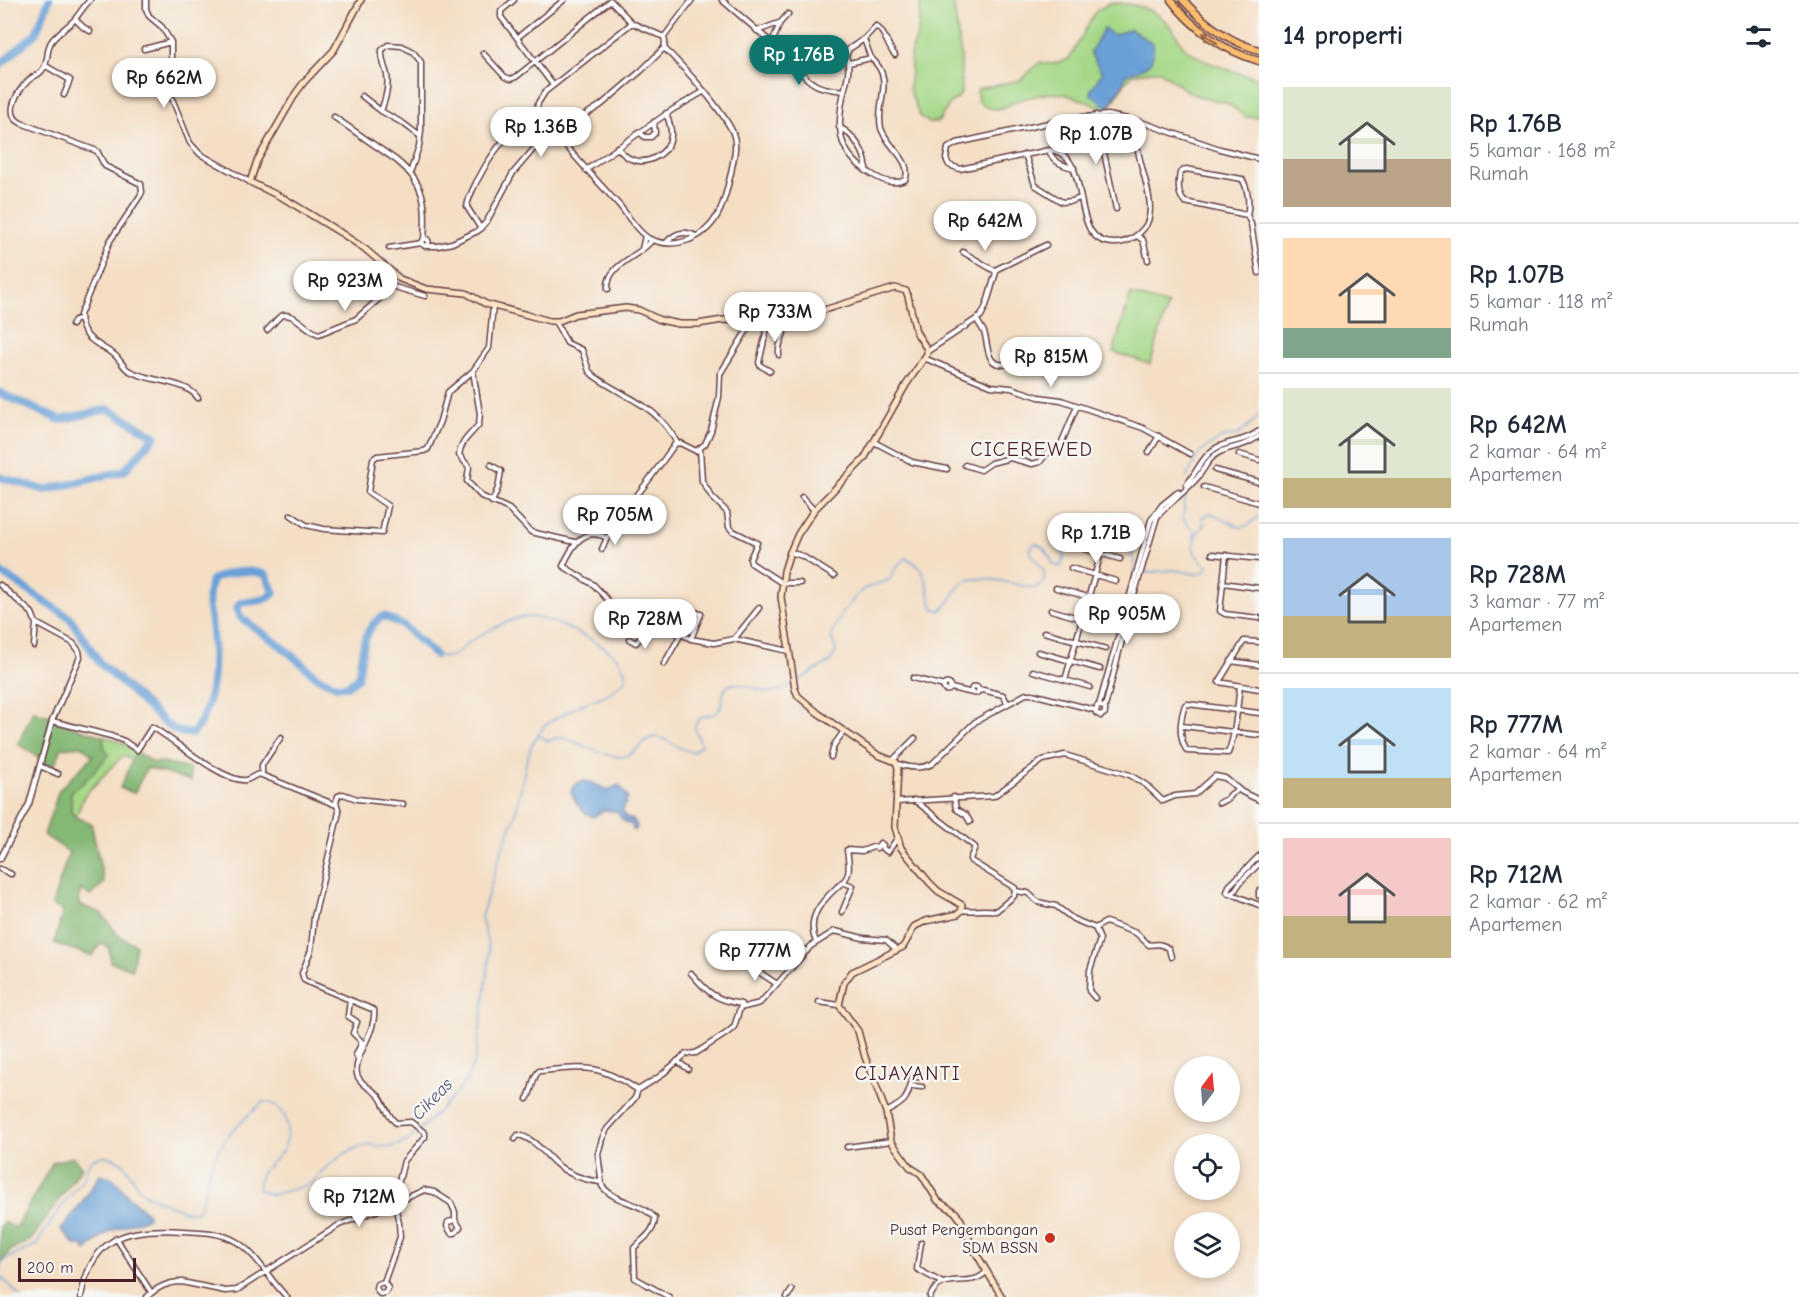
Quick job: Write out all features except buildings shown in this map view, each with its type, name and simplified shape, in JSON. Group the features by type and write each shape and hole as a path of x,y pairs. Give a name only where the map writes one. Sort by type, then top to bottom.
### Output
{"main road":[{"path":"360,0 334,50 296,93 275,134 257,161 250,182 285,199 341,233 400,279 426,288 466,293 493,306 555,321 576,314 626,308 639,310 660,320 679,324 723,320 799,322 828,308 895,288 906,291 916,332 926,355 856,469 814,510 798,534 790,552 782,583 781,604 795,690 804,702 844,731 878,755 894,761 898,768 895,827 901,848 938,891 962,905 962,910 958,914 926,921 915,926 903,947 852,972 844,983 839,1005 858,1031 865,1057 886,1112 891,1141 902,1159 921,1174 938,1201 955,1212 961,1220 984,1274 992,1278 1002,1297"},
{"path":"1171,0 1191,23 1219,44 1259,61"},
{"path":"1183,0 1222,34 1238,43 1259,50"}],"street":[{"path":"72,325 80,318 110,242 131,212 142,192 142,186 139,182 104,165 97,151 16,121 12,113 16,99 30,78 39,75 46,66 51,42 75,19 90,0"},
{"path":"146,0 149,16 162,27 171,42 171,96 190,143 200,154 250,182"},
{"path":"514,0 500,14 503,21 554,85"},
{"path":"518,38 564,0"},
{"path":"664,37 692,0"},
{"path":"722,0 772,43 784,49 800,71 816,85 844,91"},
{"path":"389,248 423,242 433,247 452,243 482,229 520,164 538,144 600,105 642,70 664,48 666,42 664,37 632,23 610,1 524,72 510,79 505,77 483,53"},
{"path":"772,43 780,23 788,14"},
{"path":"75,19 90,31"},
{"path":"482,229 468,210 468,198 496,147 537,109 543,95 632,23"},
{"path":"757,31 780,23"},
{"path":"864,39 871,58 881,70 884,79 880,109 885,140 905,163 907,174 902,181 892,182 879,179 858,165 848,154 842,142 839,126 849,63 846,56 849,49 864,39 874,27 877,27 885,34 895,55"},
{"path":"144,49 171,42"},
{"path":"381,111 387,92 382,50 388,45 402,45 413,52 421,62 420,137 410,173"},
{"path":"537,109 585,170 645,236 665,243 685,242 711,225 719,212 726,195 735,152 733,133 721,114 664,48"},
{"path":"824,56 838,54 846,56"},
{"path":"849,63 871,58"},
{"path":"46,66 70,80 64,95"},
{"path":"585,170 666,113 703,92"},
{"path":"362,96 420,137"},
{"path":"617,147 625,156 635,160 658,156 667,147 671,136 666,113"},
{"path":"1096,115 1116,209"},
{"path":"1141,122 1137,143 1151,211 1146,226 1137,236 1125,242 1117,243 1099,238 1087,223 1074,168 1071,160 1064,154 1049,150 956,169 947,163 945,154 951,146 964,141 1065,119 1096,115 1141,122 1220,149 1259,159"},
{"path":"334,117 396,160 419,185 426,215 423,242"},
{"path":"639,132 645,137 651,137 655,133 654,122"},
{"path":"839,126 849,132 856,142 866,164 866,171"},
{"path":"1049,150 1051,157 1074,168"},
{"path":"1025,154 1035,185 1062,202 1080,198"},
{"path":"1247,215 1193,206 1185,202 1180,194 1181,171 1194,169 1242,179 1248,200 1247,215 1251,224 1259,273"},
{"path":"665,243 672,236 681,233 697,236"},
{"path":"642,249 645,236"},
{"path":"1137,236 1143,240 1148,260"},
{"path":"608,289 608,280 615,270 652,240"},
{"path":"1046,245 995,271 986,306 976,320 926,355 991,386 1011,388 1039,397 1060,400 1143,428 1190,454"},
{"path":"963,252 995,271"},
{"path":"267,330 279,317 290,315 314,333 319,334 356,319 391,286 425,296"},
{"path":"291,514 306,525 324,529 382,533 388,506 368,492 373,459 377,456 428,449 440,421 448,393 473,371 489,348 493,306"},
{"path":"80,318 92,341 114,355 128,370 190,390 198,398"},
{"path":"976,320 984,332 988,354 994,362 1006,364 1033,360"},
{"path":"555,321 567,343 582,350 594,376 647,407 667,427 677,443 696,451 700,450"},
{"path":"752,322 720,374 719,397 711,431 700,450 702,481 712,497 727,512 729,528 758,543 750,561 782,583 800,583"},
{"path":"766,322 759,363 770,371"},
{"path":"778,355 778,345 785,332 785,322"},
{"path":"473,371 480,414 479,424 464,439 459,454 469,467 467,482 478,494 509,509 533,533 575,542 596,534 607,538"},
{"path":"965,465 980,470 993,462 1011,458 1032,464 1038,463 1046,454 1061,444 1077,406"},
{"path":"1095,710 1099,705 1137,580 1150,520 1196,474 1204,459 1214,449 1240,442 1259,431"},
{"path":"1149,452 1159,436"},
{"path":"1144,553 1157,518 1164,508 1197,478 1208,462 1218,453 1241,447 1259,436"},
{"path":"874,442 912,462 947,469"},
{"path":"602,549 621,515 677,443"},
{"path":"1239,454 1259,460"},
{"path":"491,465 501,471 498,488 492,502"},
{"path":"1215,470 1259,482"},
{"path":"1204,487 1259,503"},
{"path":"802,497 814,510"},
{"path":"575,542 563,566 594,585 615,608 636,612 691,639 714,643 734,639 750,644 775,646 789,651"},
{"path":"1077,547 1120,559"},
{"path":"790,552 802,556 834,576"},
{"path":"1065,680 1101,553"},
{"path":"1212,554 1259,559"},
{"path":"1226,555 1222,613 1259,618"},
{"path":"1071,568 1116,581"},
{"path":"1223,583 1259,588"},
{"path":"0,585 32,614 36,623 34,646"},
{"path":"1056,588 1128,609"},
{"path":"734,639 759,608"},
{"path":"688,609 701,614 691,639"},
{"path":"915,738 894,761 903,766 924,768 933,764 975,722 1026,694 1095,710 1098,715 1103,715 1128,609"},
{"path":"1051,610 1113,628"},
{"path":"629,639 636,643 654,622"},
{"path":"0,859 29,804 52,720 80,657 74,643 36,623"},
{"path":"1044,632 1106,649"},
{"path":"664,664 681,634"},
{"path":"1259,642 1244,640 1219,682 1259,689"},
{"path":"1038,652 1100,669"},
{"path":"1231,661 1259,665"},
{"path":"1033,671 1090,687"},
{"path":"913,678 944,686 946,690 951,688 973,693 974,687 978,687 979,691 1003,695 1008,704"},
{"path":"1240,686 1237,710 1228,753 1187,751 1180,736 1185,705 1237,710 1259,713"},
{"path":"996,693 1002,706"},
{"path":"1099,705 1105,707"},
{"path":"52,720 120,739 137,750 152,726 200,761 234,777 246,780 256,774 262,775 336,805 339,809 314,917 311,950 302,977 312,984 371,1008 374,1013 373,1025 358,1059 356,1069 359,1078 365,1087 379,1097 393,1121 396,1123 411,1122 423,1132 425,1137 404,1161 394,1204 400,1237 384,1282"},
{"path":"1182,726 1259,735"},
{"path":"831,757 834,746 844,731"},
{"path":"262,775 262,765 281,737"},
{"path":"896,802 954,797 989,797 999,794 1043,760 1065,755 1130,775 1146,785 1163,801 1175,796 1195,794 1215,776 1225,778 1238,790 1259,800"},
{"path":"40,766 58,774"},
{"path":"1219,803 1238,790"},
{"path":"336,805 340,794 357,799 403,804"},
{"path":"954,797 956,809 966,815 970,822"},
{"path":"914,800 975,847 971,861 1013,886 1016,891 1028,893 1038,902 1056,906 1073,919 1095,928 1101,939 1089,974 1089,991 1095,998"},
{"path":"816,942 811,927 812,921 821,904 848,875 847,850 862,851 877,848 880,843 883,845 882,848 888,852 898,837"},
{"path":"1259,856 1229,885 1227,892 1259,905"},
{"path":"1232,894 1242,880 1259,864"},
{"path":"0,869 11,873"},
{"path":"842,882 853,886 842,912"},
{"path":"962,910 975,912 983,908 996,911 1009,901 1016,891"},
{"path":"1095,928 1106,922 1136,933 1149,945 1160,943 1167,947 1171,957"},
{"path":"669,1297 634,1275 634,1248 649,1234 654,1226 655,1218 647,1210 606,1191 600,1182 598,1154 607,1129 635,1098 638,1090 659,1077 686,1054 696,1053 734,1027 738,1012 742,1007 756,1005 816,942 835,931 863,938 886,940 897,950"},
{"path":"776,946 785,943 807,951"},
{"path":"741,967 753,968 777,984"},
{"path":"691,973 717,998 725,1002 741,1004 742,1007"},
{"path":"350,1000 348,1016 357,1022 353,1033 362,1042 356,1055 358,1059"},
{"path":"819,1002 839,1005"},
{"path":"676,1061 688,1070"},
{"path":"527,1099 534,1076 539,1071 583,1067 591,1067 611,1074 638,1090"},
{"path":"886,1112 903,1103 911,1086 912,1077 919,1077"},
{"path":"911,1086 922,1087"},
{"path":"515,1140 518,1134 527,1137 567,1172 600,1182"},
{"path":"847,1147 891,1141"},
{"path":"147,1297 167,1284 182,1282 216,1290 232,1291 248,1285 312,1240 339,1225 394,1204 418,1192 429,1191 451,1203 456,1220"},
{"path":"81,1297 91,1264 102,1249 116,1238 151,1230 219,1234 242,1246 287,1297"},
{"path":"116,1238 152,1293"},
{"path":"921,1243 917,1269 942,1283"},
{"path":"930,1297 934,1289 942,1283 975,1280 984,1274"},
{"path":"787,1297 792,1290"}],"green space":[{"path":"921,0 953,0 961,56 961,93 950,103 939,121 929,123 919,115 909,89 910,55 918,34"},
{"path":"1109,3 1127,4 1152,11 1166,21 1185,48 1192,53 1220,67 1259,78 1259,117 1246,117 1227,103 1200,97 1184,89 1160,71 1133,74 1109,109 1055,93 1022,99 998,109 988,108 981,104 977,97 978,89 1021,80 1040,62 1053,64 1069,59 1096,11"},
{"path":"1131,294 1168,305 1150,364 1113,352"},
{"path":"33,711 56,718 54,721 103,736 104,748 109,755 83,783 71,791 71,811 76,817 91,823 104,883 90,896 81,889 78,904 101,913 119,936 136,945 132,969 110,962 109,947 101,943 92,956 54,943 63,911 52,905 69,852 44,835 59,790 93,756 82,746 62,748 54,766 38,760 36,755 18,744"},
{"path":"103,736 121,742 136,752 134,760 122,756 84,796 76,817 71,811 71,790 83,783 104,748"},
{"path":"136,752 153,763 163,762 190,769 191,781 147,768 134,793 120,788"},
{"path":"73,1157 82,1167 31,1240 11,1250 0,1264 0,1226 3,1222 16,1228 53,1162"}],"water":[{"path":"1104,28 1113,35 1131,29 1153,44 1150,63 1142,69 1125,75 1124,82 1108,108 1091,95 1091,89 1102,73 1090,53"},
{"path":"582,781 591,782 607,790 619,785 628,798 622,811 627,818 633,820 637,826 636,830 633,830 632,825 623,820 617,812 604,810 593,817 582,810 571,792 574,785"},
{"path":"100,1174 114,1180 148,1213 148,1218 107,1233 86,1251 83,1245 75,1245 61,1229"}],"waterway":[{"path":"0,65 36,33 49,0"},
{"path":"0,393 60,420 108,409 155,436 124,471 45,490 0,477"},
{"path":"1186,478 1200,452 1221,438 1238,435 1259,416"},
{"path":"1185,498 1183,519 1195,532 1194,539"},
{"path":"1143,573 1174,570 1197,574 1204,572 1208,567 1196,555 1193,547 1199,530 1204,525 1202,517 1211,513 1239,527 1247,526 1259,516"},
{"path":"796,682 830,662 836,651 831,635 842,613 863,589 889,580 896,567 906,558 919,567 923,573 933,608 940,611 960,585 966,581 995,580 1035,588 1043,583 1044,572 1030,549 1035,543 1038,544 1046,551 1053,564 1060,567 1063,562 1067,535 1076,524 1086,523 1116,541 1131,554 1135,562 1133,570 1135,573"},
{"path":"0,572 70,618 100,663 166,724 179,732 192,734 200,723 209,698 213,671 209,593 212,580 225,575 246,572 266,575 274,593 263,600 240,603 237,609 241,618 281,646 317,677 337,686 347,686 358,678 367,634 371,627 384,616 404,626 435,655"},
{"name":"Cikeas","path":"0,1272 1,1264 8,1258 36,1245 61,1207 83,1180 88,1164 94,1158 104,1156 114,1158 124,1164 138,1187 146,1195 184,1211 197,1212 204,1196 211,1167 220,1147 232,1131 263,1102 272,1103 279,1108 285,1116 287,1127 287,1139 282,1152 263,1172 258,1183 259,1190 272,1195 312,1183 323,1170 344,1154 359,1147 370,1145 391,1147 408,1141 466,1081 475,1061 489,960 489,949 481,917 502,849 515,817 532,744 545,725 576,707 608,694 626,680 626,677 623,667 611,652 573,630 532,617 522,617 495,627 471,641 452,656 435,655"},
{"path":"538,735 548,741 562,738 604,754 619,757 629,755 645,741 655,737 693,752 701,745 695,729 696,723 700,718 717,712 724,690 729,685 740,684 770,692 782,690 792,684"},
{"name":"Cikeas","path":"0,1276 21,1297"}],"place":[{"name":"Pusat Pengembangan SDM BSSN","path":"1050,1238"}],"district":[{"name":"CICEREWED","path":"1032,449"},
{"name":"CIJAYANTI","path":"908,1073"}]}
